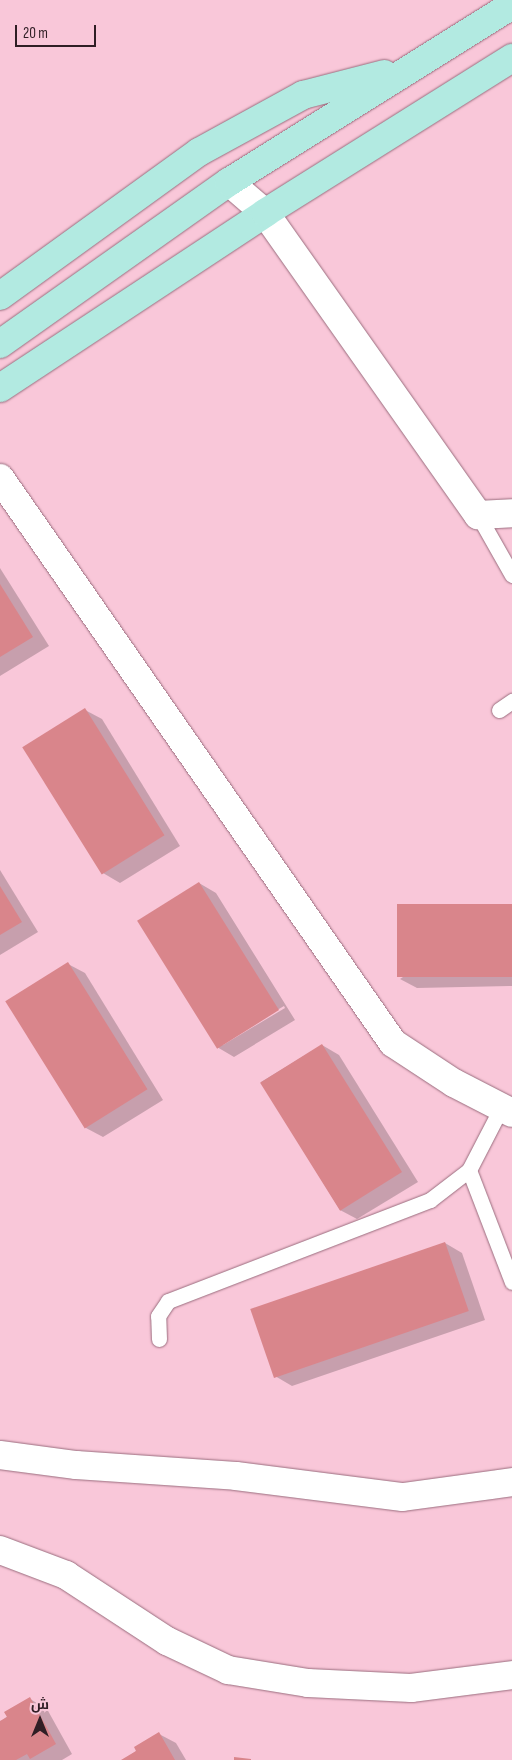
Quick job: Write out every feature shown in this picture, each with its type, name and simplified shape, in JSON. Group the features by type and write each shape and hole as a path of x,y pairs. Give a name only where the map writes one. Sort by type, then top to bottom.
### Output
{"street":[{"path":"0,344 229,182 410,67 512,5"},
{"path":"0,388 265,214 512,58"},
{"path":"0,296 199,152 303,96 410,67"},
{"path":"229,182 265,214 478,515 512,513"},
{"path":"0,478 393,1043 506,1111"},
{"path":"0,1455 76,1464 236,1476 403,1497 512,1482"},
{"path":"0,1550 66,1575 167,1641 228,1670 308,1683 411,1688 512,1675"}],"lane":[{"path":"478,515 512,575"},
{"path":"498,710 512,701"},
{"path":"158,1339 158,1316 168,1301 430,1200 469,1170 506,1111"},
{"path":"469,1170 512,1282"}],"building":[{"path":"0,584 33,637 0,657"},
{"path":"85,708 164,835 102,874 22,747"},
{"path":"199,882 279,1010 217,1049 137,921"},
{"path":"0,886 22,922 0,935"},
{"path":"397,904 512,904 512,977 397,977"},
{"path":"68,962 147,1089 85,1128 5,1001"},
{"path":"322,1044 402,1172 340,1211 260,1083"},
{"path":"445,1242 469,1311 274,1378 250,1309"},
{"path":"30,1697 56,1744 30,1759 27,1754 16,1760 0,1760 0,1721 7,1717 4,1712"},
{"path":"159,1732 175,1760 121,1760 136,1751 134,1747"},
{"path":"234,1757 251,1759 251,1760 234,1760"}]}
